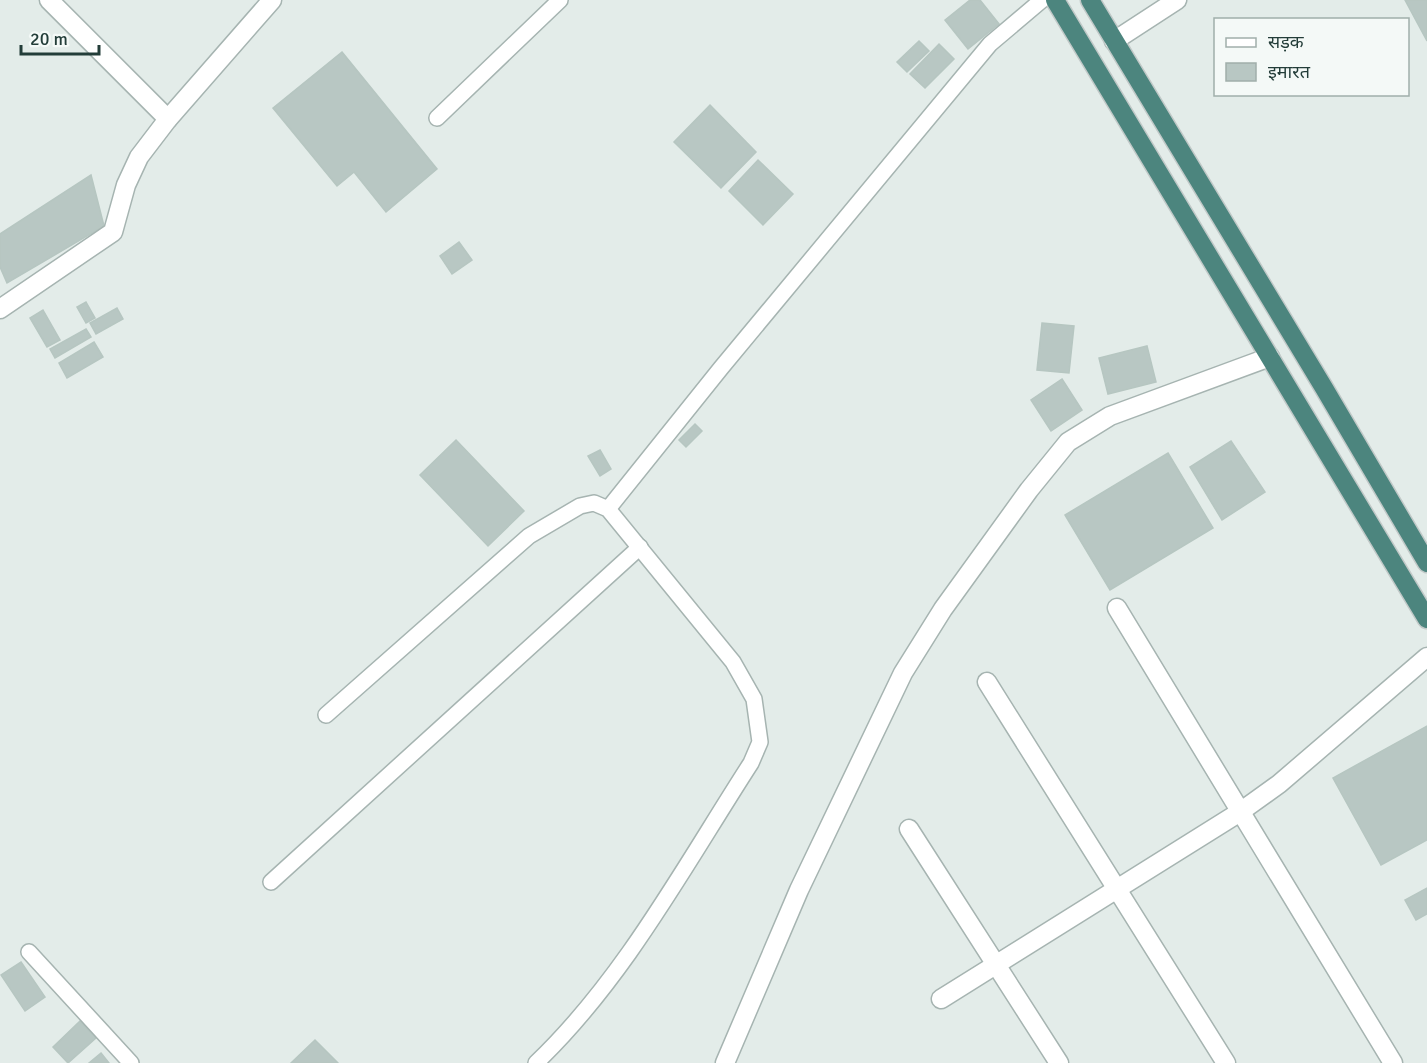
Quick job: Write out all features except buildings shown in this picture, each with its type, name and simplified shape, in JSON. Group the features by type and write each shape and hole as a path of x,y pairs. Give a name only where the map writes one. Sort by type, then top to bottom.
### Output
{"highway":[{"path":"1055,0 1427,619"},
{"path":"1090,0 1427,563"}],"street":[{"path":"49,0 168,119"},
{"path":"0,309 113,232 126,185 139,157 168,119 273,0"},
{"path":"1114,41 1177,0"},
{"path":"725,1063 795,901 903,673 942,609 1029,490 1068,442 1110,416 1269,357"},
{"path":"1117,608 1393,1063"},
{"path":"941,999 1240,812 1279,784 1427,657"},
{"path":"987,682 1226,1063"},
{"path":"909,829 1059,1063"}],"lane":[{"path":"437,118 560,0"},
{"path":"608,508 990,44 1042,0"},
{"path":"326,715 529,536 580,506 594,503 608,508 733,662 754,699 760,742 751,763 607,986 536,1063"},
{"path":"271,882 640,548"},
{"path":"29,952 131,1063"}]}
